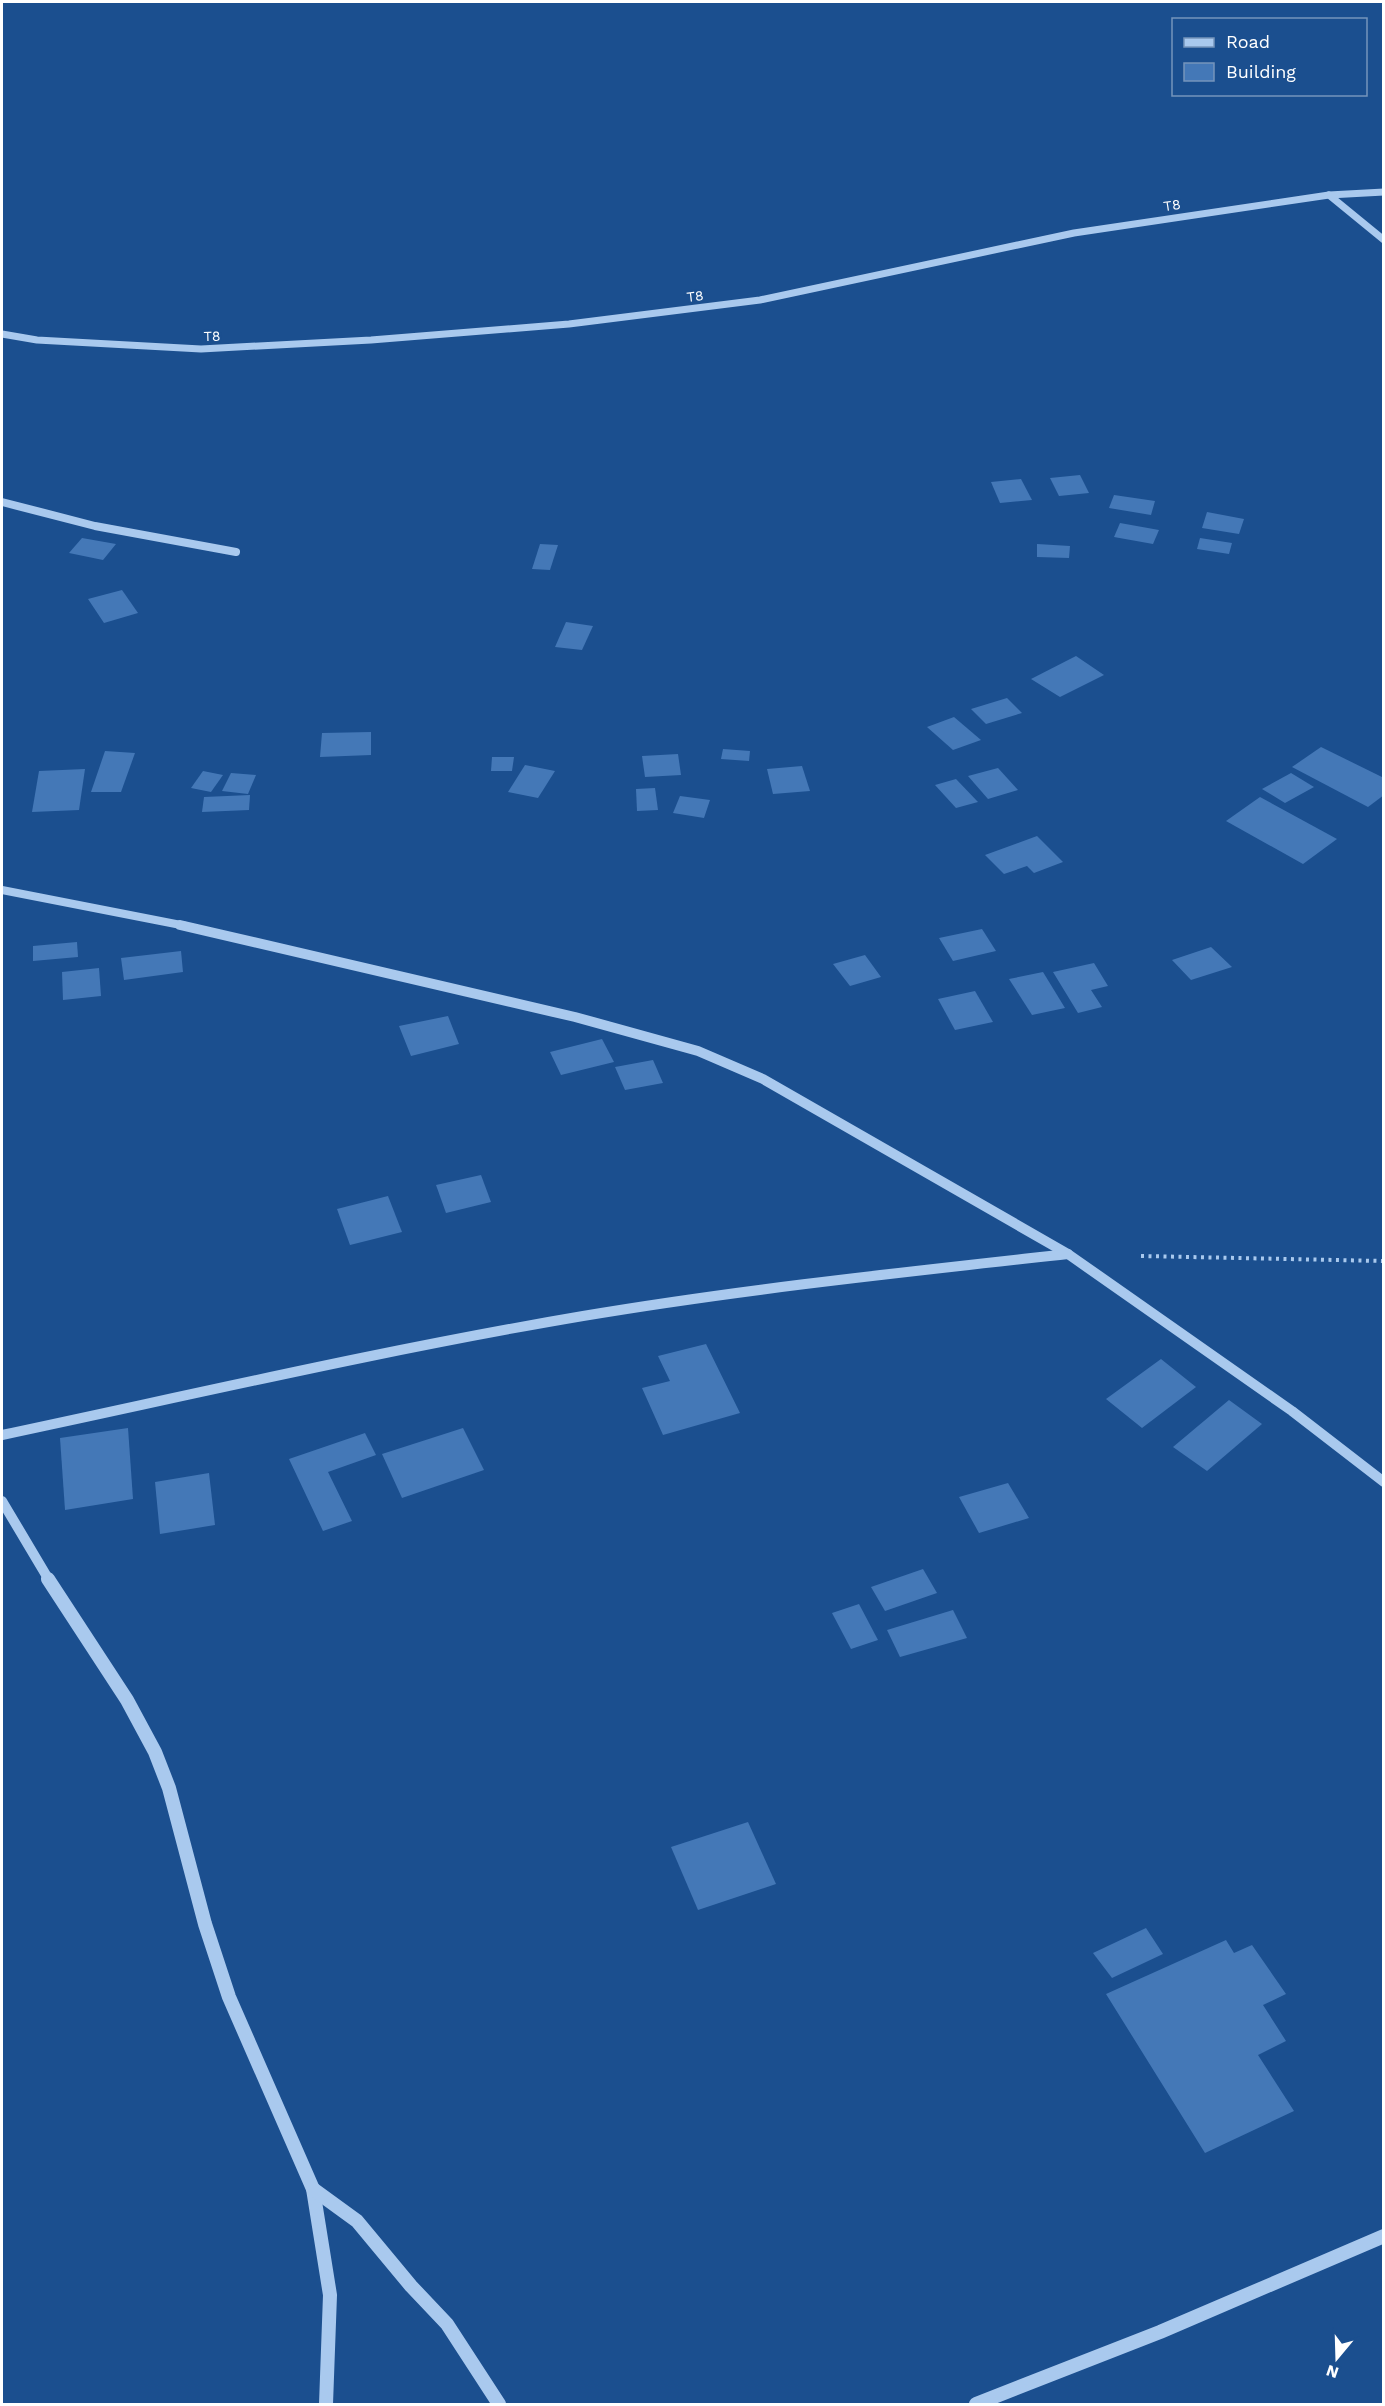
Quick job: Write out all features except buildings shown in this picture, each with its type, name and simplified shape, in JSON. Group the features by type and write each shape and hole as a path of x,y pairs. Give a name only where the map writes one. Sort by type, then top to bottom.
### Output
{"street":[{"name":"T8","path":"2,334 37,340 201,349 371,340 569,324 760,300 1074,233 1329,195 1383,192"},
{"path":"1329,195 1383,240"},
{"path":"2,502 96,526 236,552"},
{"path":"2,890 132,914 297,952 575,1017 698,1051 763,1079 816,1108 1068,1254 1292,1411 1383,1482"},
{"path":"2,1435 425,1345 582,1317 755,1289 1068,1254"},
{"path":"2,1501 32,1554 127,1700 155,1752 169,1788 205,1924 229,1997 313,2189 330,2295 326,2404"},
{"path":"313,2189 357,2221 411,2286 447,2324 499,2404"},
{"path":"976,2404 1160,2332 1383,2236"}],"path":[{"path":"1137,1256 1383,1261"}]}
